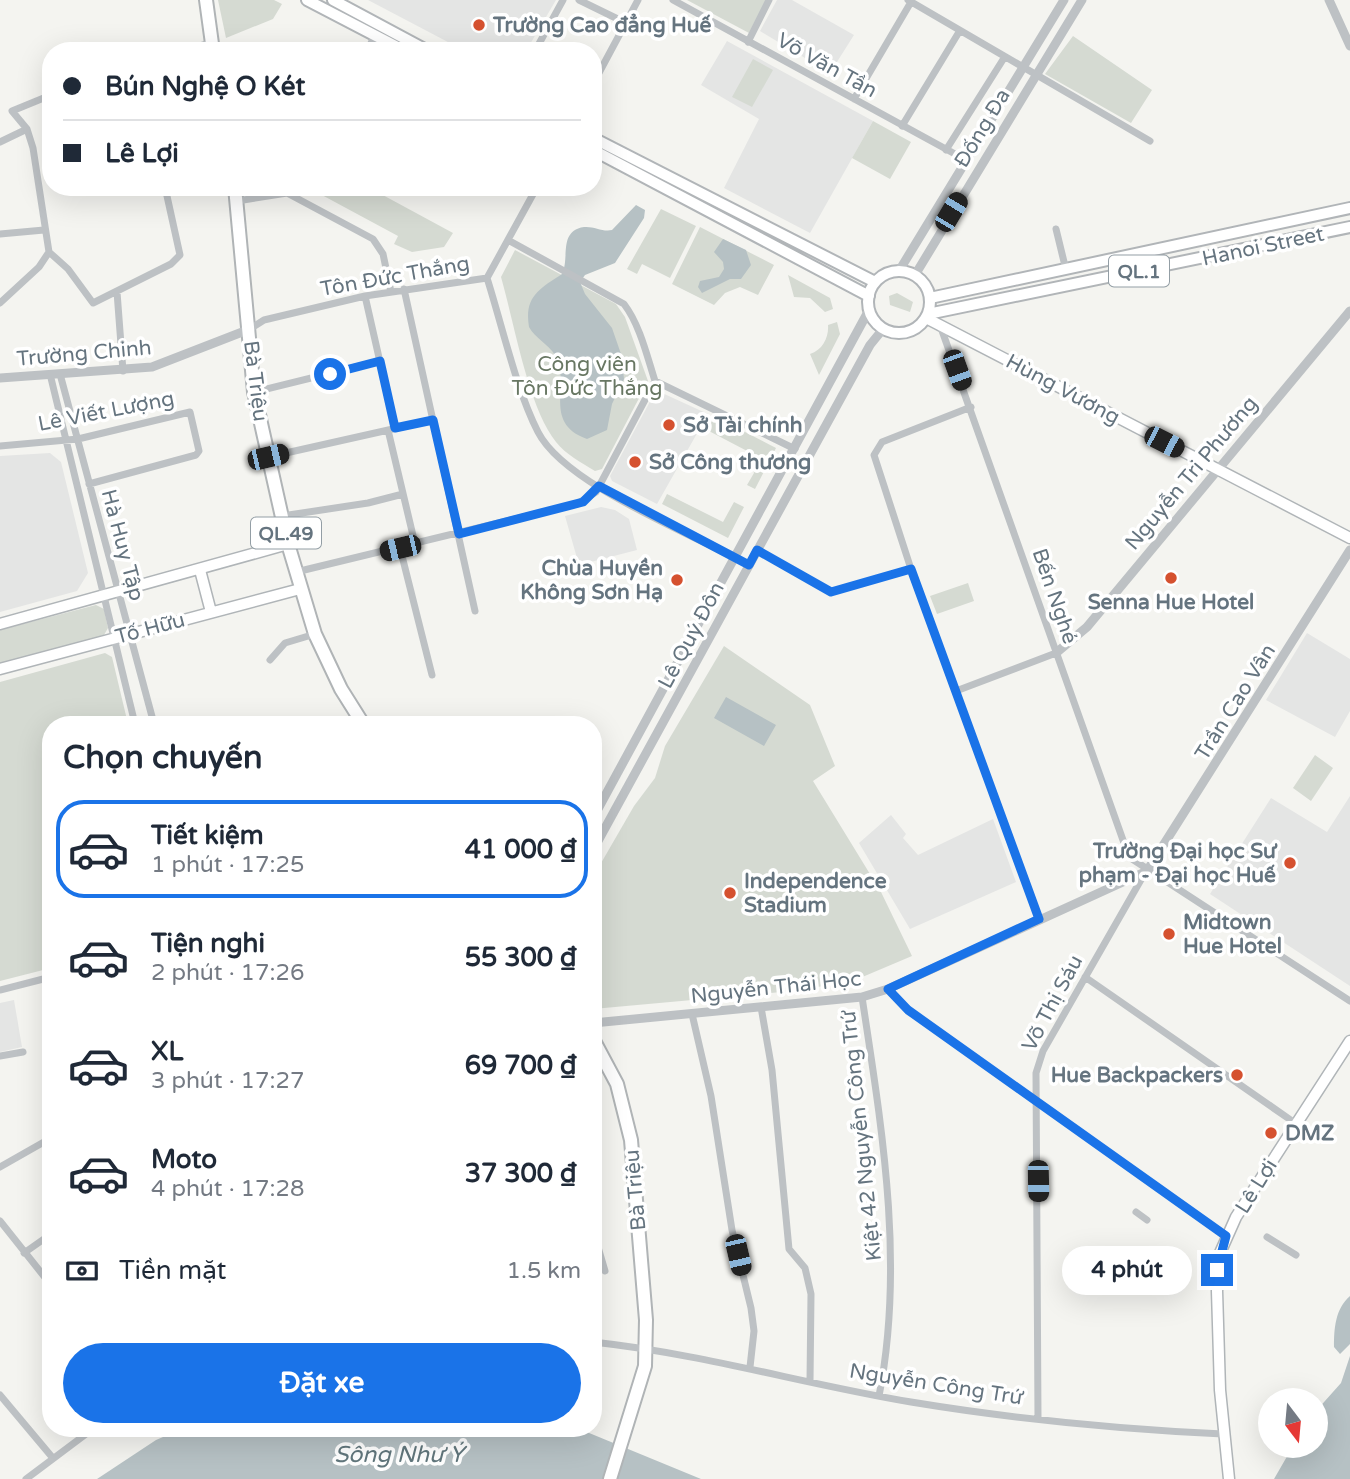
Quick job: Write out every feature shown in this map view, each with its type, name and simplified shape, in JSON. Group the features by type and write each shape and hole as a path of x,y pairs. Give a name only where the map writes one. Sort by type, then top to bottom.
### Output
{"highway":[{"path":"206,0 212,42"},
{"name":"Bà Triệu","path":"236,196 254,392 288,544 315,634 341,689 358,716"},
{"name":"Bà Triệu","path":"602,1055 618,1084 631,1140 648,1348 636,1398 610,1479"}],"main road":[{"path":"307,0 387,42"},
{"path":"332,0 411,42"},
{"path":"602,143 876,282"},
{"path":"602,155 869,296"},
{"name":"Hanoi Street","path":"930,298 1350,208"},
{"name":"Hanoi Street","path":"927,316 1350,227"},
{"path":"883,329 869,310 869,296 876,282 898,271 915,275 922,281 930,298 927,316"},
{"name":"Hùng Vương","path":"927,316 1350,538"},
{"name":"QL.1","path":"883,329 907,332 927,316"},
{"name":"Tố Hữu","path":"0,624 288,544"},
{"path":"200,570 211,612"},
{"name":"Tố Hữu","path":"0,669 300,589"},
{"name":"Lê Lợi","path":"1229,1479 1223,1434 1217,1291 1220,1253 1226,1236 1295,1123 1350,1041"}],"street":[{"path":"540,42 563,0"},
{"path":"579,0 626,23"},
{"path":"602,67 638,0"},
{"name":"Võ Văn Tần","path":"673,0 965,160"},
{"path":"748,41 769,0"},
{"name":"Đống Đa","path":"898,271 1064,0"},
{"name":"Đống Đa","path":"915,275 1082,0"},
{"path":"1329,0 1350,46"},
{"path":"854,99 909,1 1150,141"},
{"path":"902,125 959,32"},
{"path":"372,42 375,36"},
{"path":"946,150 1004,58"},
{"path":"42,99 12,111 27,128 33,148 49,252 68,269 93,303 172,264 180,255 167,196"},
{"path":"0,142 27,128"},
{"path":"298,196 378,244 391,292"},
{"path":"488,278 532,196"},
{"path":"1056,229 1066,270"},
{"path":"0,234 44,230"},
{"path":"508,240 624,304 632,316 655,381 795,449"},
{"path":"0,303 39,267 49,252"},
{"name":"Tôn Đức Thắng","path":"250,329 264,320 365,296 488,278 538,432 551,450 570,468 599,486 735,558"},
{"path":"404,289 475,611"},
{"path":"117,292 123,371"},
{"path":"365,296 415,544"},
{"name":"Lê Quý Đôn","path":"602,801 869,310"},
{"name":"Nguyễn Tri Phương","path":"1056,653 1087,627 1350,312"},
{"name":"Bến Nghé","path":"940,325 1129,857 1350,1001"},
{"name":"Trường Chinh","path":"0,378 152,367 250,329"},
{"name":"Lê Quý Đôn","path":"602,834 870,345 883,329"},
{"path":"254,392 380,361"},
{"name":"Hà Huy Tập","path":"55,374 78,439 152,716"},
{"name":"Hà Huy Tập","path":"55,374 65,441 133,716"},
{"path":"296,572 583,502 599,486 655,381"},
{"path":"825,392 840,400"},
{"path":"971,407 882,442 874,456 911,569 1039,919"},
{"name":"Lê Viết Lượng","path":"0,446 78,439 190,412 199,451 196,455 89,484"},
{"path":"268,457 433,420"},
{"path":"282,516 368,503 403,494"},
{"path":"400,548 432,675"},
{"path":"757,550 831,592 911,569"},
{"name":"Trần Cao Vân","path":"1147,871 1350,550"},
{"path":"735,558 749,565"},
{"path":"270,660 285,643 315,634"},
{"path":"956,691 1056,653"},
{"path":"622,764 636,772"},
{"name":"Nguyễn Thái Học","path":"602,1022 862,997 888,989 1147,871"},
{"name":"Võ Thị Sáu","path":"1038,1417 1036,1073 1043,1051 1147,871"},
{"path":"1084,977 1295,1123"},
{"path":"0,990 42,979"},
{"path":"888,989 908,1010 1226,1236"},
{"name":"Kiệt 42 Nguyễn Công Trứ","path":"862,997 884,1160 893,1270 888,1350 879,1396"},
{"path":"761,1007 772,1070 789,1250 805,1268 811,1294 810,1381"},
{"path":"692,1014 711,1096 732,1230 751,1308 754,1331 750,1367"},
{"path":"0,1056 23,1052"},
{"path":"0,1167 42,1143"},
{"path":"1136,1212 1147,1220"},
{"path":"0,1222 42,1274"},
{"path":"1267,1237 1296,1255"},
{"path":"24,1252 42,1240"},
{"path":"602,1261 605,1271"},
{"name":"Nguyễn Công Trứ","path":"602,1343 648,1348 750,1367 879,1396 1138,1430 1223,1434"},
{"path":"0,1395 52,1457"},
{"path":"26,1479 81,1437"}],"shaded area":[{"name":"Trường Cao đẳng Huế","path":"368,0 556,0 531,42 448,42"},
{"path":"777,0 792,0 854,35 830,73 760,31"},
{"path":"727,41 873,121 810,233 724,188 759,119 701,85"},
{"path":"660,392 708,414 657,504 612,481 610,476 654,394"},
{"path":"50,453 61,462 88,573 77,591 0,612 0,456"},
{"path":"601,507 615,510 629,519 637,550 579,565 565,516"},
{"path":"1307,633 1350,659 1350,711 1335,737 1266,700"},
{"name":"Trường Đại học Sư phạm - Đại học Huế","path":"1350,796 1350,986 1210,894 1271,798 1327,832"},
{"path":"891,815 906,834 903,838 918,855 993,819 1016,882 910,929 859,843"},
{"path":"14,1000 22,1047 0,1052 0,1003"}],"green space":[{"path":"218,0 274,0 282,4 273,19 226,38"},
{"path":"687,0 766,0 749,33"},
{"path":"1073,36 1152,90 1131,123 1045,74"},
{"path":"753,59 773,70 752,107 732,97"},
{"path":"873,121 911,142 890,179 852,158"},
{"path":"324,196 385,196 453,233 444,247 412,252 394,244 398,236"},
{"path":"661,209 696,226 670,278 642,264 637,274 627,269"},
{"path":"700,227 774,265 758,295 740,287 725,293 714,305 672,284"},
{"name":"Công viên Tôn Đức Thắng","path":"515,250 616,304 625,317 648,381 602,469 595,471 560,446 546,427 537,408 501,277"},
{"path":"788,275 830,298 833,309 825,312 810,298 794,297"},
{"path":"897,293 913,302 910,312 890,305 889,296"},
{"path":"837,322 840,334 819,375 810,354 824,342 828,325"},
{"path":"714,416 776,448 755,489 747,485 754,473 749,452 707,430"},
{"path":"667,494 723,522 734,502 744,507 728,538 662,504"},
{"path":"968,583 974,601 937,614 930,596"},
{"path":"96,605 104,609 108,628 104,635 0,664 0,630"},
{"path":"724,646 810,705 835,766 813,781 881,892 912,956 860,978 804,990 602,1008 602,861 634,806 655,778 665,746"},
{"path":"105,653 112,657 126,716 42,716 42,970 0,981 0,682"},
{"path":"1315,755 1333,768 1311,801 1293,788"}],"water":[{"path":"636,205 645,210 644,218 615,263 585,275 580,282 585,294 612,328 621,354 624,379 612,404 607,430 587,439 573,432 565,423 561,413 559,366 552,351 529,327 529,308 540,289 562,274 566,246 571,234 584,227 612,230"},
{"path":"723,239 746,250 751,265 741,279 730,279 702,293 698,287 700,281 719,277 724,269 723,262 714,252"},
{"path":"726,697 776,725 764,746 714,718"},
{"path":"1350,1296 1350,1344 1340,1354 1334,1347 1335,1326 1341,1307"},
{"path":"1350,1356 1350,1479 1274,1479 1286,1458 1328,1458 1328,1398 1341,1383"},
{"name":"Sông Như Ý","path":"163,1437 599,1437 701,1479 97,1479"}],"place":[{"name":"Trường Cao đẳng Huế","path":"479,25"},
{"name":"Sở Tài chính","path":"669,425"},
{"name":"Sở Công thương","path":"635,462"},
{"name":"Senna Hue Hotel","path":"1171,578"},
{"name":"Chùa Huyền Không Sơn Hạ","path":"677,580"},
{"name":"Trường Đại học Sư phạm - Đại học Huế","path":"1290,863"},
{"name":"Independence Stadium","path":"730,893"},
{"name":"Midtown Hue Hotel","path":"1169,934"},
{"name":"Hue Backpackers","path":"1237,1075"},
{"name":"DMZ","path":"1271,1133"}],"route":[{"path":"330,374 380,361 395,428 433,420 459,534 583,502 596,492 599,486 749,565 757,550 831,592 911,569 1039,919 888,989 908,1010 1226,1236 1217,1270"}]}
